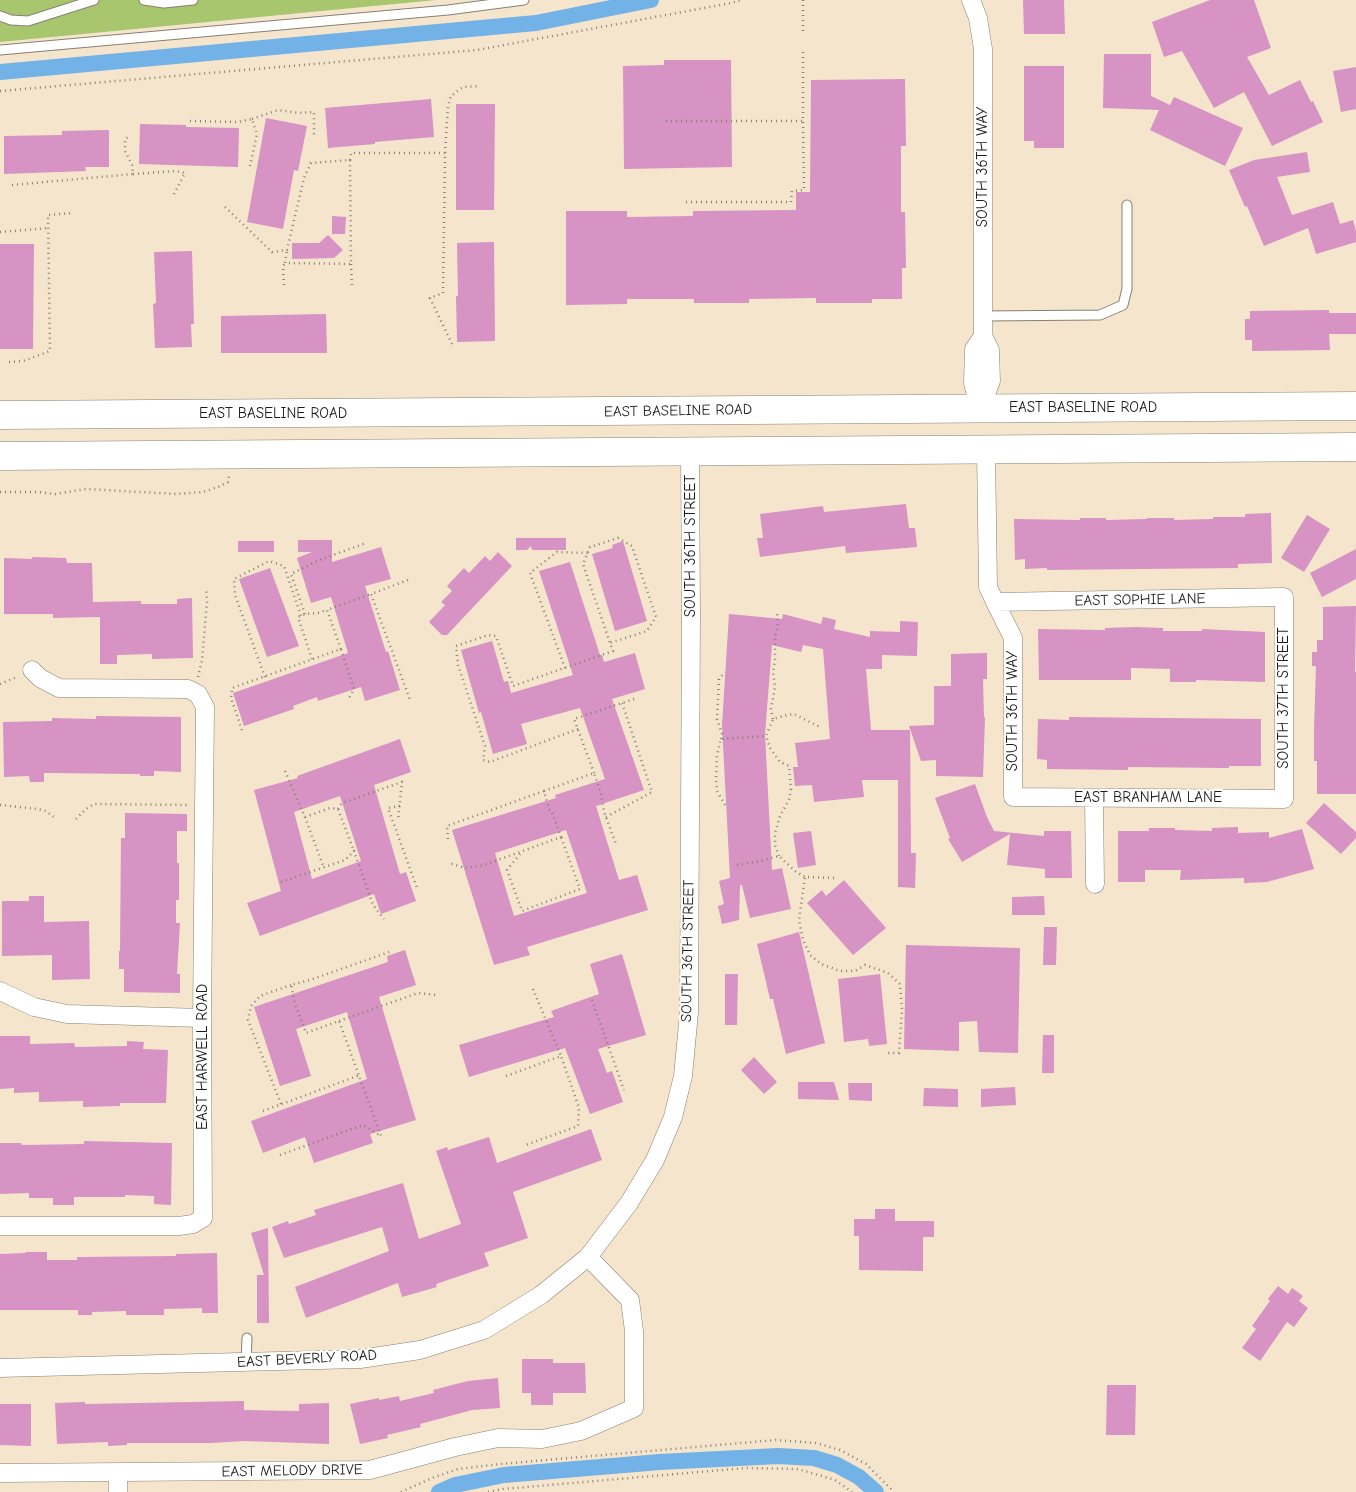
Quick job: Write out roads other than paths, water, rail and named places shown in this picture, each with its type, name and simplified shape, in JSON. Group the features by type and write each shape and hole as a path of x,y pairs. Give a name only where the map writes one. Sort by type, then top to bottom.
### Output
{"main road":[{"name":"EAST BASELINE ROAD","path":"0,415 1356,406"},
{"path":"980,409 986,450"},
{"path":"689,410 690,452"},
{"path":"409,413 410,453"},
{"path":"0,456 1356,448"}],"street":[{"name":"SOUTH 36TH WAY","path":"971,0 978,18 983,49 983,336 974,349 973,383 980,409"},
{"name":"SOUTH 36TH WAY","path":"986,450 988,587 1013,638 1013,797"},
{"name":"SOUTH 36TH STREET","path":"588,1257 628,1203 654,1160 673,1117 683,1076 689,1013 690,452"},
{"name":"EAST SOPHIE LANE","path":"995,602 1284,597"},
{"name":"SOUTH 37TH STREET","path":"1284,597 1284,799"},
{"name":"EAST HARWELL ROAD","path":"0,1226 180,1226 193,1224 203,1218 202,1018 205,707 198,694 188,689 58,688 40,678 32,670"},
{"name":"EAST BRANHAM LANE","path":"1013,797 1284,799"},
{"path":"1094,798 1095,884"},
{"path":"0,991 34,1007 67,1014 202,1018"},
{"name":"EAST BEVERLY ROAD","path":"0,1368 360,1359 420,1350 484,1330 541,1295 588,1257"},
{"name":"EAST MELODY DRIVE","path":"0,1473 370,1470 455,1447 498,1438 542,1439 581,1431 634,1408 634,1331 630,1300 588,1257"},
{"path":"118,1473 118,1492"}],"lane":[{"path":"0,16 11,20 28,21 94,0"},
{"path":"144,0 164,4 193,0"},
{"path":"0,50 448,10 524,0"},
{"path":"983,316 1100,315 1123,305 1127,289 1128,205"},
{"path":"246,1338 246,1362"}],"waterway":[{"path":"0,72 536,23 651,0"},
{"path":"439,1492 455,1485 504,1475 660,1462 778,1456 814,1458 837,1465 859,1477 876,1492"}]}
